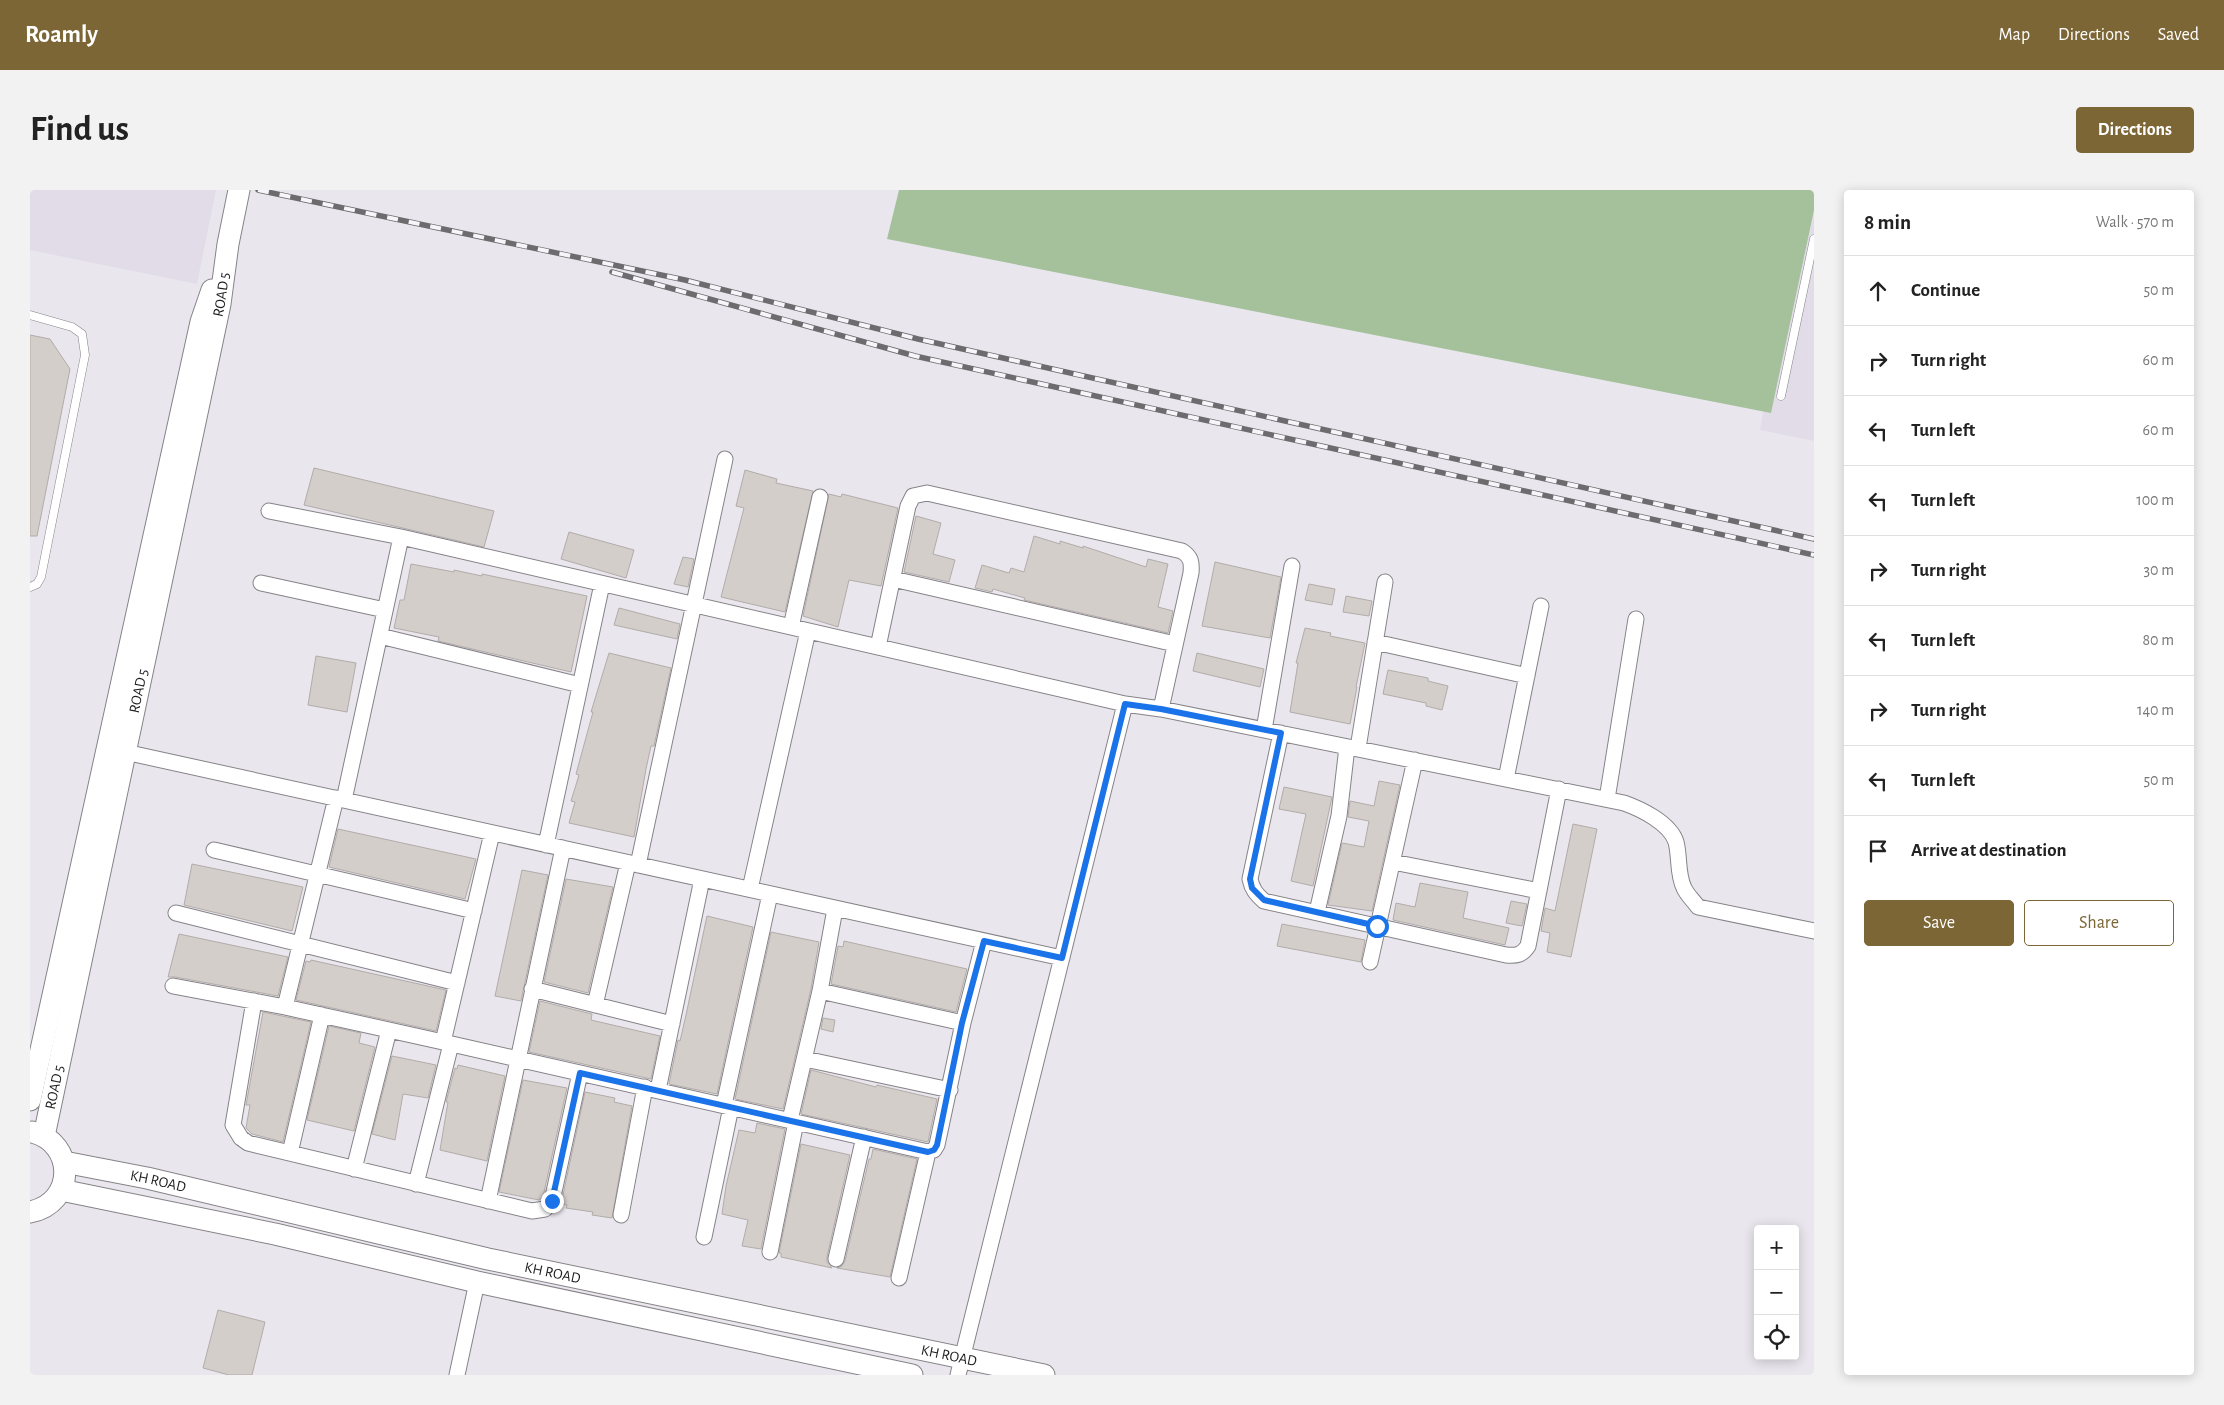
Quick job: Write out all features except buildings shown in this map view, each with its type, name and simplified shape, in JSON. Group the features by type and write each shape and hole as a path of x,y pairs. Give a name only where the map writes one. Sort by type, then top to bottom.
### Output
{"main road":[{"name":"ROAD 5","path":"37,1134 117,750 201,322 228,244 239,190"},
{"name":"ROAD 5","path":"30,1100 117,750"},
{"path":"31,1215 49,1204 61,1190 65,1171 64,1162 53,1143 37,1134"},
{"name":"KH ROAD","path":"64,1162 147,1178 488,1259 960,1366 1044,1375"},
{"name":"KH ROAD","path":"61,1190 276,1234 477,1282 912,1375"}],"street":[{"path":"595,1005 633,864 726,459"},
{"path":"878,647 908,506 913,496 927,493 946,497 1182,551 1189,556 1192,563 1191,573 1161,709"},
{"path":"791,627 820,497"},
{"path":"269,511 401,537 1125,704 1161,709 1624,803 1644,810 1662,824 1675,841 1684,888 1698,907 1814,931"},
{"path":"285,1007 318,874 340,799 380,636 401,537"},
{"path":"1264,730 1292,566"},
{"path":"893,580 1175,644"},
{"path":"1317,912 1375,642 1385,582"},
{"path":"261,583 385,610"},
{"path":"546,845 602,584"},
{"path":"1506,779 1541,606"},
{"path":"1607,799 1636,619"},
{"path":"750,890 808,631"},
{"path":"380,636 580,685"},
{"path":"1375,642 1527,676"},
{"path":"960,1366 1125,704"},
{"path":"1281,733 1250,879 1252,888 1264,900 1516,956 1524,953 1528,946 1559,789"},
{"path":"117,750 1062,958"},
{"path":"1370,962 1416,760"},
{"path":"416,1184 447,1043 457,983 492,833"},
{"path":"488,1201 563,848"},
{"path":"214,850 474,911"},
{"path":"1393,862 1539,891"},
{"path":"621,1215 652,1089 672,1024 702,879"},
{"path":"704,1237 770,894"},
{"path":"770,1252 804,1058 820,991 835,909"},
{"path":"176,913 457,983"},
{"path":"172,986 322,1015 928,1152 934,1150 937,1145 950,1090 962,1023 984,941"},
{"path":"532,990 672,1024"},
{"path":"820,991 962,1023"},
{"path":"254,1001 233,1125 241,1138 248,1143 488,1201 539,1211 545,1209 552,1201 580,1073"},
{"path":"290,1153 322,1015"},
{"path":"354,1169 389,1030"},
{"path":"804,1058 950,1090"},
{"path":"836,1258 864,1137"},
{"path":"899,1278 928,1152"},
{"path":"457,1375 477,1282"}],"lane":[{"path":"1781,396 1814,239"},
{"path":"30,315 72,326 82,334 85,355 41,577 37,584 30,587"}],"shaded area":[{"path":"30,190 216,190 197,284 30,250"},
{"path":"1802,190 1814,190 1814,441 1760,430"}],"green space":[{"path":"899,190 1814,190 1814,210 1771,413 887,239"}],"railway":[{"path":"258,190 685,280 918,339 1814,539"},
{"path":"612,272 915,356 1814,555"}],"route":[{"path":"552,1201 580,1073 928,1152 934,1150 937,1145 950,1090 962,1023 984,941 1062,958 1125,704 1161,709 1281,733 1250,879 1252,888 1264,900 1377,926"}]}
